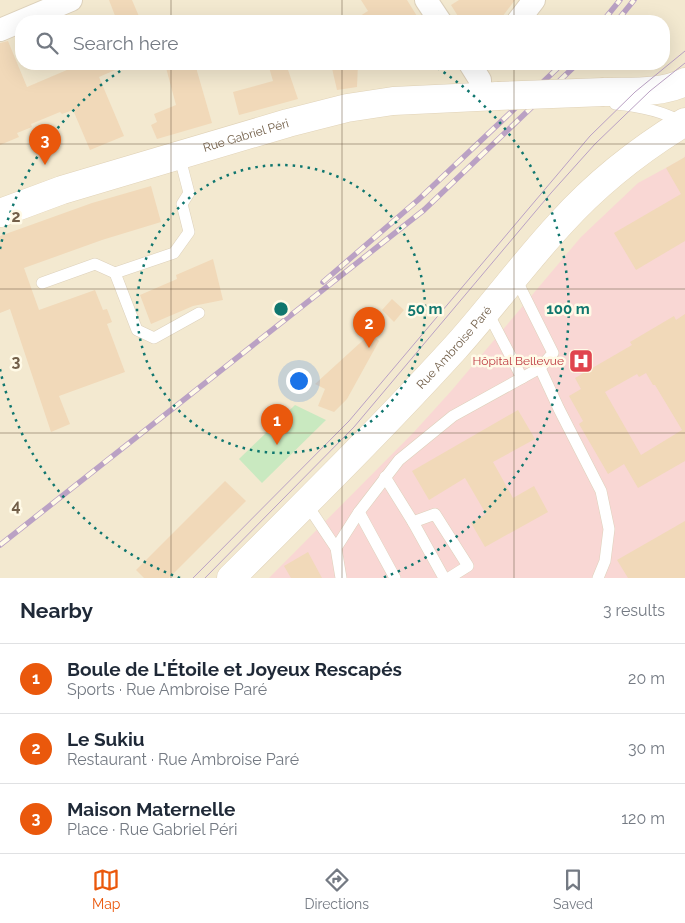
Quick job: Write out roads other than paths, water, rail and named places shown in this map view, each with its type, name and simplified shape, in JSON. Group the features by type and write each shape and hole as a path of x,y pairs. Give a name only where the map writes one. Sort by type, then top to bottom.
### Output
{"main road":[{"path":"484,84 605,98 672,88 685,82"},
{"name":"Rue Gabriel Péri","path":"0,214 71,187 288,123 347,108 484,84"},
{"name":"Rue Ambroise Paré","path":"231,578 419,388 560,224 592,191 632,157 684,122"}],"street":[{"path":"36,15 72,0"},
{"path":"426,0 436,15"},
{"path":"523,15 534,0"},
{"path":"0,30 15,24"}],"lane":[{"name":"Rue Gabriel Péri","path":"0,225 65,200 343,119 410,111 484,84"},
{"path":"605,98 684,122"},
{"path":"42,283 95,264 115,273 174,252 189,232 182,204 189,194 182,166"},
{"path":"115,273 137,330 154,338 199,314"},
{"path":"336,548 359,512 399,460 453,416 540,368 553,353 515,277"},
{"path":"487,311 522,378"},
{"path":"540,368 601,491 609,529 605,561 598,578"},
{"path":"385,478 413,522 444,578"},
{"path":"306,503 336,548 341,578"},
{"path":"359,512 395,578"},
{"path":"413,522 436,514 468,566 449,578"}],"tram line":[{"path":"670,63 685,51"},
{"path":"205,578 354,427 551,193 595,144 650,91 685,63"},
{"path":"193,578 349,421 590,136 635,92 662,70"}],"railway":[{"path":"608,15 620,0"},
{"path":"622,15 634,0"},
{"path":"323,282 418,200 556,70"},
{"path":"0,545 424,210 571,70"}],"place":[{"name":"Maison Maternelle","path":"45,165"},
{"name":"Le Sukiu","path":"369,348"},
{"name":"Hôpital Bellevue","path":"581,361"},
{"name":"Boule de L'Étoile et Joyeux Rescapés","path":"277,445"}]}
